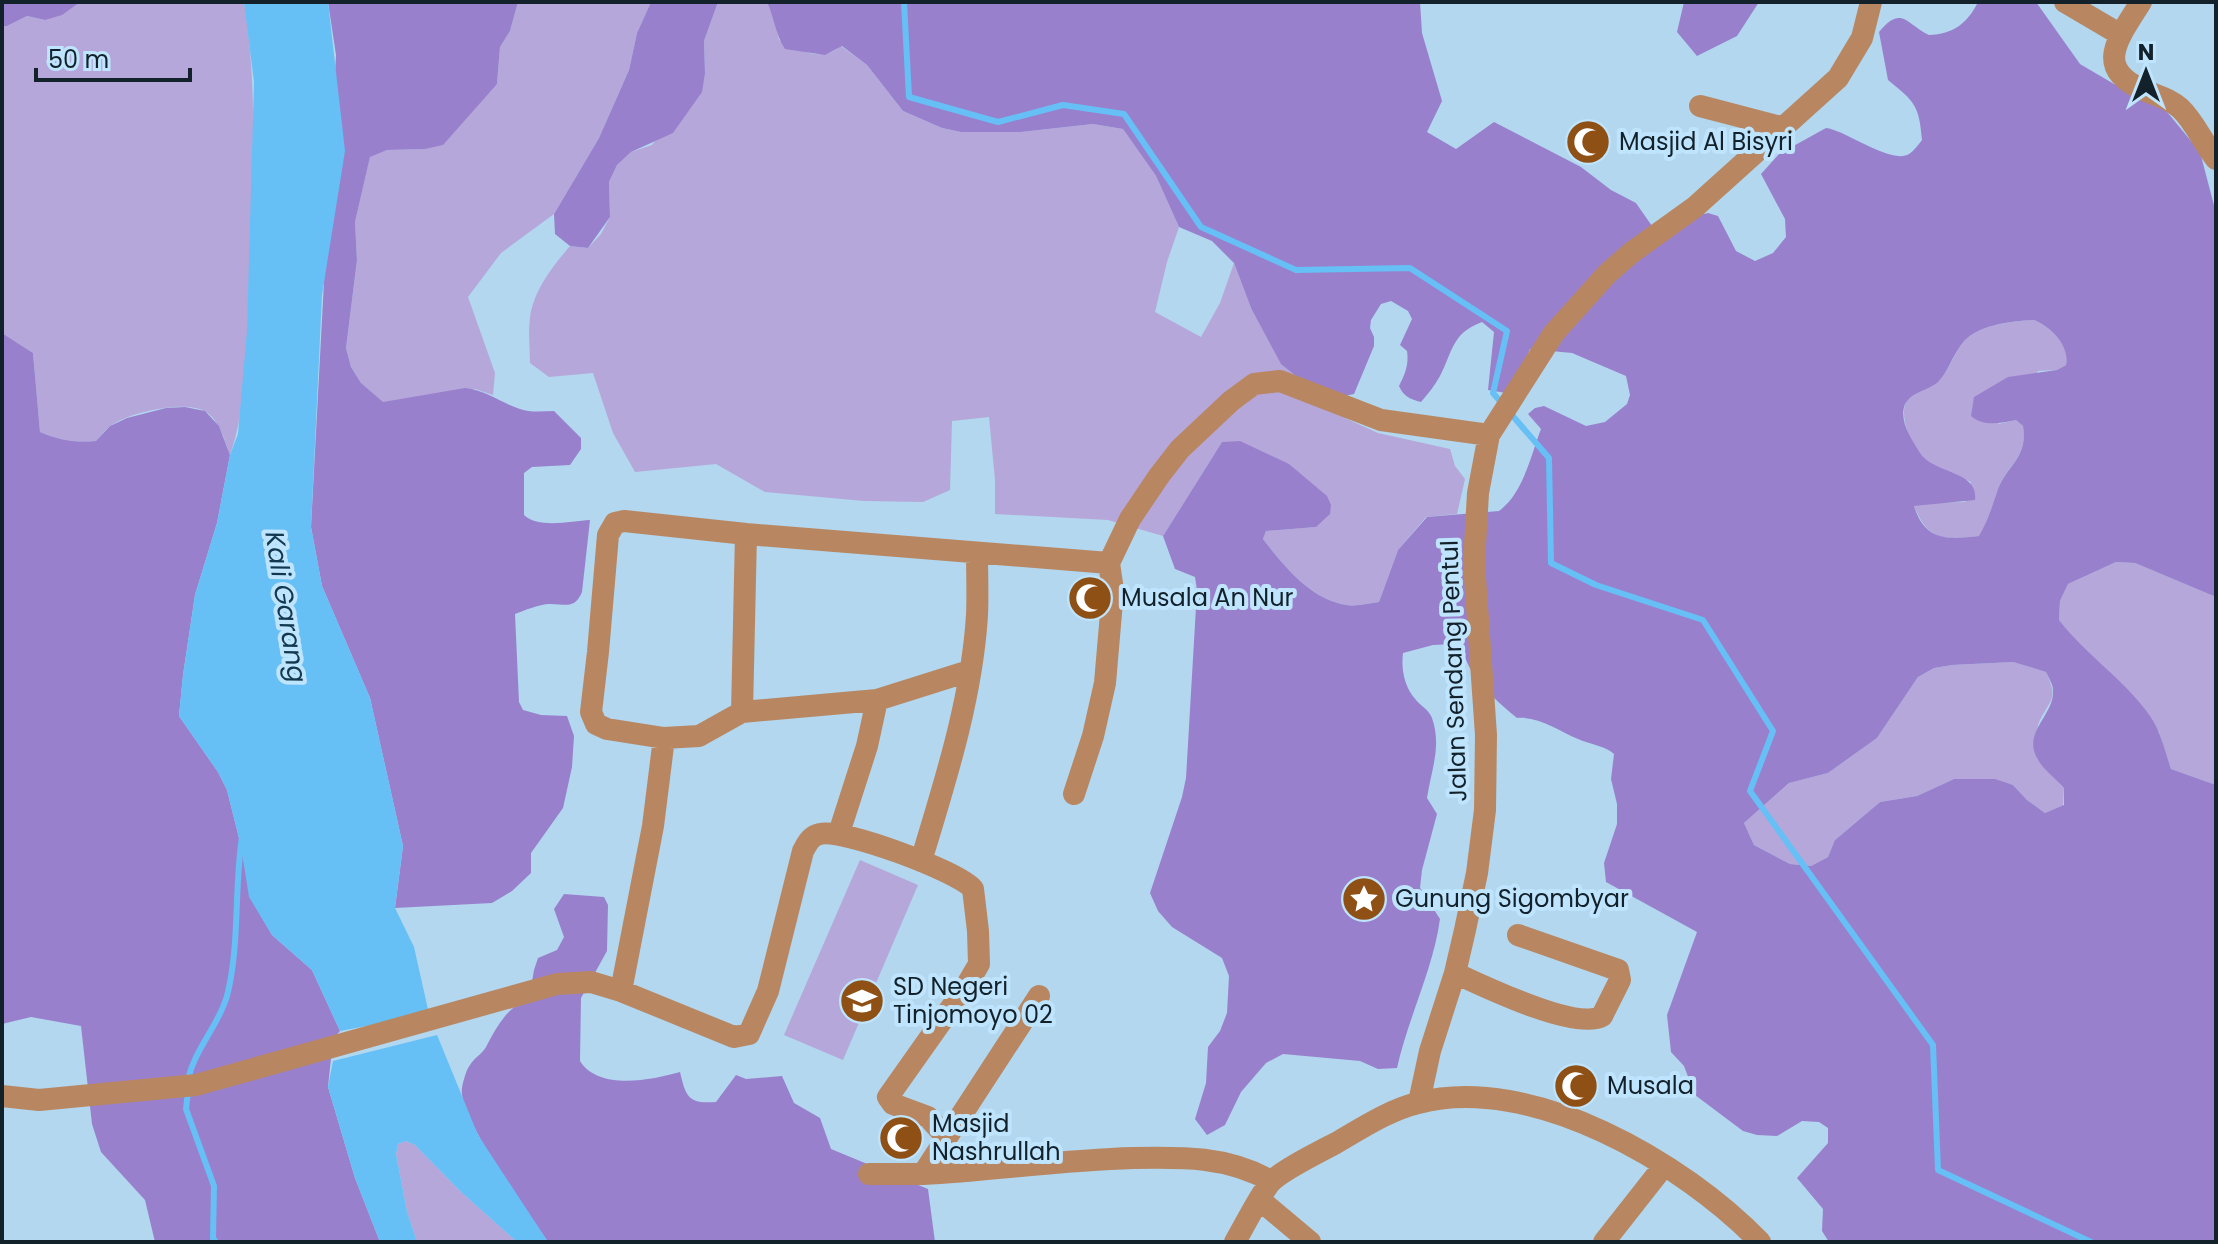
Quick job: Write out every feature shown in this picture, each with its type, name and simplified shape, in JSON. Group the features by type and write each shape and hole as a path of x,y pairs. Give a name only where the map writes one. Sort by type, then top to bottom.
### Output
{"street":[{"name":"Jalan Sendang Pentul","path":"1419,1102 1430,1051 1455,973 1477,873 1487,780 1474,563 1478,493 1493,427 1554,333 1607,274 1649,239 1695,207 1838,78 1862,38 1871,2"},
{"path":"2065,2 2121,35"},
{"path":"2141,2 2121,35 2113,59 2118,74 2128,83 2166,98 2180,108 2216,159"},
{"path":"1700,106 1781,127"},
{"path":"1074,794 1093,736 1105,683 1113,590 1109,563 1138,507 1180,449 1231,401 1254,384 1280,381 1381,420 1404,425 1493,427"},
{"path":"969,671 877,700 742,712 699,736 664,738 607,729 596,724 591,712 610,529 615,523 624,521 746,534 1109,563"},
{"path":"742,712 746,534"},
{"path":"921,861 949,771 969,671 977,616 977,553"},
{"path":"839,833 867,746 877,700"},
{"path":"621,991 653,826 664,738"},
{"path":"2,1096 39,1100 196,1085 557,984 591,982 734,1037 749,1034 768,991 803,851 809,839 820,834 839,833 921,861 962,879 973,889 979,964 888,1097 893,1104 928,1117 946,1137"},
{"path":"1455,973 1561,1015 1594,1020 1602,1016 1620,980 1618,970 1518,935"},
{"path":"923,1174 1039,996"},
{"path":"1235,1242 1265,1191 1379,1119 1419,1102 1471,1096 1517,1100 1559,1112 1619,1140 1696,1185 1721,1204 1760,1242"},
{"path":"869,1174 923,1174 1076,1159 1190,1157 1238,1166 1265,1191 1310,1242"},
{"path":"1604,1242 1663,1167"}],"shaded area":[{"path":"2,2 80,2 62,15 45,20 27,16 2,26"},
{"path":"80,2 244,2 252,71 253,174 246,368 240,414 230,455 215,421 197,408 171,407 129,417 109,427 96,441 67,440 40,432 33,353 2,333 2,26 27,16 45,20"},
{"path":"328,2 518,2 510,31 500,47 497,84 443,145 387,150 370,157 355,222 357,260 346,348 351,367 361,383 383,402 473,389 524,410 554,411 581,438 581,449 570,465 532,467 524,473 524,515 546,523 590,520 582,592 572,604 544,605 515,614 519,702 523,710 541,715 567,716 574,736 572,767 563,808 531,853 531,873 512,891 492,903 395,908 403,846 370,698 322,586 311,527 336,55"},
{"path":"518,2 651,2 637,33 629,70 599,138 554,214 501,253 468,297 495,373 493,395 475,389 383,403 361,383 351,367 346,348 357,260 355,222 370,156 387,150 425,149 497,84 500,47 510,31"},
{"path":"651,2 718,2 704,41 702,92 673,133 631,152 617,165 609,182 610,217 588,248 570,246 555,234 554,214 599,138 629,70 637,33"},
{"path":"718,2 767,2 776,22 779,40 818,54 826,54 841,46 867,65 903,111 942,128 961,132 1021,132 1093,124 1123,129 1156,176 1179,227 1155,312 1201,337 1220,303 1234,263 1251,308 1344,396 1345,418 1378,433 1450,449 1455,466 1465,479 1457,514 1426,517 1398,550 1379,602 1351,605 1334,602 1310,589 1263,539 1266,531 1316,527 1222,442 1163,536 1108,520 995,514 989,417 952,421 950,490 923,502 864,501 765,492 716,464 635,472 613,433 593,373 549,377 530,363 530,318 539,289 570,246 588,248 601,234 610,217 609,182 617,165 631,152 652,145 705,73 704,41"},
{"path":"767,2 1420,2 1422,33 1442,101 1427,132 1456,149 1494,122 1581,167 1611,190 1636,203 1652,226 1708,213 1718,216 1736,251 1755,261 1773,253 1786,237 1785,219 1761,174 1779,154 1826,128 1892,155 1911,153 1922,140 1914,105 1888,80 1879,32 1893,19 1904,19 1929,35 1938,34 1958,26 1978,2 2036,2 2080,64 2114,84 2154,96 2200,152 2216,213 2216,597 2135,563 2116,562 2068,584 2060,601 2059,620 2150,716 2171,769 2216,785 2216,1242 1829,1242 1822,1231 1823,1209 1797,1178 1828,1143 1828,1128 1819,1122 1802,1121 1777,1136 1743,1131 1695,1095 1684,1066 1671,1052 1667,1015 1697,932 1606,882 1604,863 1617,824 1617,804 1611,779 1614,754 1541,722 1517,718 1481,684 1463,653 1454,644 1433,645 1403,653 1406,684 1431,715 1435,728 1435,758 1427,798 1437,814 1420,888 1440,919 1432,957 1397,1068 1378,1069 1360,1061 1283,1054 1266,1063 1241,1092 1225,1125 1207,1135 1195,1119 1206,1083 1208,1047 1220,1031 1227,1013 1229,976 1222,958 1172,927 1158,911 1150,893 1186,778 1197,590 1195,577 1175,569 1163,536 1222,442 1240,441 1289,464 1327,496 1331,505 1330,514 1316,527 1266,531 1263,539 1280,560 1310,589 1334,602 1355,606 1379,602 1398,550 1427,517 1499,511 1507,504 1525,473 1541,429 1528,414 1544,406 1586,426 1605,422 1627,404 1630,395 1626,376 1572,353 1530,349 1515,385 1506,393 1488,390 1494,332 1482,322 1459,337 1436,383 1421,402 1417,401 1405,395 1399,386 1407,361 1407,351 1400,345 1412,319 1408,311 1391,301 1381,304 1371,320 1374,346 1354,394 1344,396 1296,376 1281,364 1251,308 1234,263 1212,241 1179,227 1156,176 1123,129 1093,124 1021,132 961,132 942,128 903,111 867,65 842,46 825,55 785,49","holes":["2034,320 2058,338 2065,351 2066,365 2057,370 2008,377 1974,397 1971,416 1987,423 2016,420 2023,426 2023,446 2002,480 1979,536 1939,536 1924,526 1914,506 1975,500 1974,490 1963,477 1926,460 1920,453 1905,425 1903,413 1906,402 1938,382 1967,338 2004,323","2013,662 2046,672 2052,685 2049,708 2033,741 2038,760 2064,788 2064,805 2045,813 2013,785 1995,779 1954,779 1917,796 1880,802 1835,840 1828,857 1811,866 1790,864 1754,845 1744,823 1789,783 1828,773 1877,738 1918,677 1934,668 1952,665"]},
{"path":"1684,2 1759,2 1737,36 1697,56 1677,32"},
{"path":"2034,320 2047,327 2063,345 2066,365 2057,370 2038,371 1998,424 2016,420 2023,426 2023,446 2002,480 1980,536 1939,536 1926,526 1914,506 1965,502 1971,482 1936,468 1921,457 1905,424 1904,407 1915,394 1942,377 1967,338 2005,323"},
{"path":"2,333 33,353 40,432 67,440 96,441 110,426 127,418 166,408 185,407 205,411 219,426 230,455 217,523 195,595 179,716 227,790 250,897 272,935 312,970 340,1031 333,1039 328,1087 355,1178 380,1242 155,1242 145,1200 101,1152 92,1124 81,1026 31,1017 2,1024"},
{"path":"2116,562 2135,563 2216,597 2216,785 2171,769 2159,732 2123,685 2071,636 2059,620 2060,601 2068,584"},
{"path":"2013,662 2046,672 2050,681 2053,693 2038,724 2037,759 2064,788 2063,806 2045,813 2013,785 1954,779 1917,796 1880,802 1836,839 1828,857 1811,866 1790,864 1754,845 1744,823 1789,783 1828,773 1877,738 1918,677 1934,668 1952,665"},
{"path":"860,860 918,885 843,1060 784,1035"},
{"path":"564,894 604,897 608,905 607,951 581,998 580,1061 589,1070 612,1080 626,1081 680,1072 687,1093 699,1102 716,1102 736,1075 746,1079 782,1076 794,1103 820,1118 831,1149 928,1189 935,1242 548,1242 482,1142 464,1102 462,1088 469,1067 503,1018 529,999 538,958 557,950 564,937 554,909"},
{"path":"406,1141 415,1145 517,1242 417,1242 407,1212 396,1154 398,1144"}],"water":[{"name":"Kali Garang","path":"244,2 328,2 345,151 322,295 311,527 322,586 370,698 403,846 395,908 414,947 429,1014 340,1031 312,970 272,935 249,897 241,846 227,790 179,716 195,595 217,523 230,455 238,434 247,331 254,82"},
{"path":"437,1035 478,1135 548,1242 517,1242 415,1145 406,1141 398,1144 396,1154 407,1212 417,1242 380,1242 355,1178 328,1087 333,1061"}],"waterway":[{"path":"904,2 909,97 998,122 1063,105 1124,114 1201,227 1296,270 1410,268 1507,331 1493,393 1549,458 1551,563 1596,585 1703,620 1773,731 1750,791 1933,1045 1938,1170 2091,1242"},
{"path":"188,1080 227,996 234,957 242,837"},
{"path":"188,1091 186,1109 214,1186 213,1238 216,1242"}],"place":[{"name":"Masjid Al Bisyri","path":"1588,142"},
{"name":"Musala An Nur","path":"1090,598"},
{"name":"Gunung Sigombyar","path":"1364,899"},
{"name":"SD Negeri Tinjomoyo 02","path":"862,1001"},
{"name":"Musala","path":"1576,1086"},
{"name":"Masjid Nashrullah","path":"901,1138"}]}
